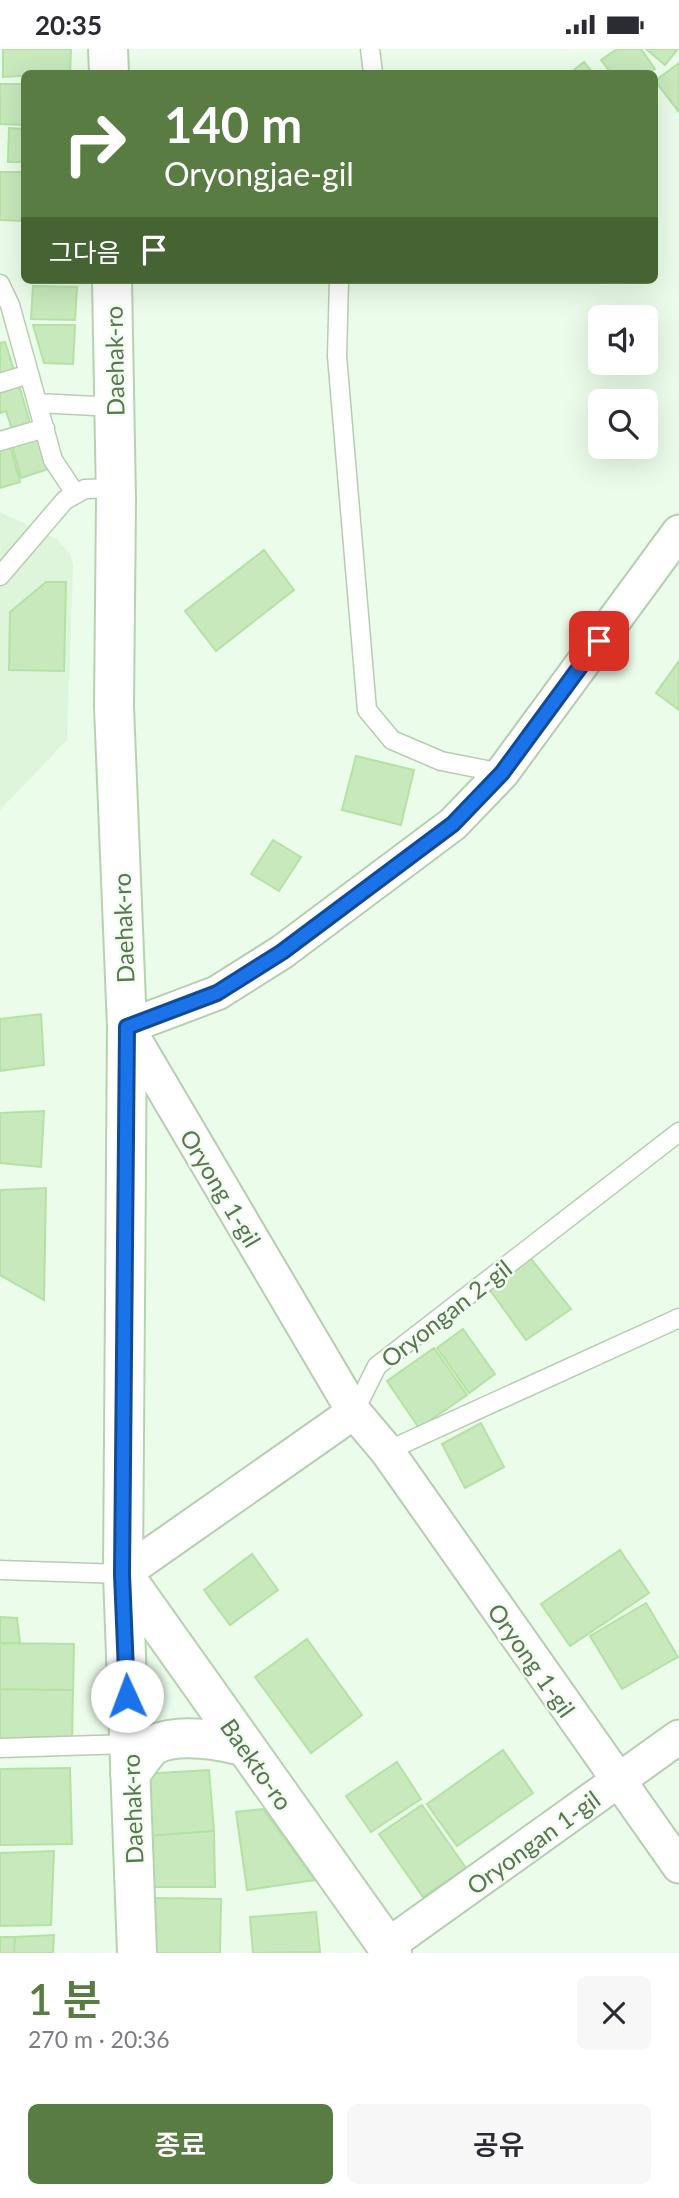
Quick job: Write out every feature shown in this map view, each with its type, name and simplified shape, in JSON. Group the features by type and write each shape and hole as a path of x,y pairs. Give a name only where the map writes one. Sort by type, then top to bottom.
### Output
{"street":[{"path":"108,49 109,70"},
{"name":"Daehak-ro","path":"112,284 116,488 114,707 127,1027 122,1574 137,1953"},
{"path":"127,1027 217,993 282,952 453,824 502,773 679,532"},
{"name":"Oryong 1-gil","path":"127,1027 354,1412 387,1451 617,1782 679,1866"},
{"name":"Oryongan 2-gil","path":"122,1574 354,1412"},
{"name":"Baekto-ro","path":"122,1574 389,1949"},
{"name":"Oryongan 1-gil","path":"389,1949 679,1737"},
{"path":"130,1759 156,1744 186,1739 210,1739 245,1747"}],"lane":[{"path":"370,49 373,70"},
{"path":"0,284 8,328 29,374 53,460 75,493"},
{"path":"339,284 337,356 367,710 391,740 440,761 502,773"},
{"path":"0,383 29,374"},
{"path":"38,403 114,407"},
{"path":"0,441 45,428"},
{"path":"0,576 65,500 75,493 116,488"},
{"name":"Oryongan 2-gil","path":"354,1412 377,1366 679,1132"},
{"path":"387,1451 679,1318"},
{"path":"0,1570 122,1574"},
{"path":"0,1748 130,1759"}],"shaded area":[{"path":"0,512 57,539 70,554 73,564 67,740 0,810"}],"building":[{"path":"3,49 71,49 70,70 21,70 21,76 3,77"},
{"path":"617,49 641,49 655,69 609,70 601,60"},
{"path":"646,49 678,49 665,65"},
{"path":"584,62 591,70 574,70"},
{"path":"679,63 679,112 658,85 658,79"},
{"path":"0,84 21,84 21,125 0,124"},
{"path":"9,128 21,129 21,162 8,162"},
{"path":"0,172 21,172 21,221 0,220"},
{"path":"33,286 77,287 75,320 31,319"},
{"path":"33,325 75,325 73,364 44,363"},
{"path":"5,342 14,370 0,375 0,343"},
{"path":"19,385 31,426 13,432 6,411 0,413 0,391"},
{"path":"37,433 48,469 21,478 11,441"},
{"path":"9,442 20,482 0,488 0,445"},
{"path":"264,550 294,590 216,651 185,611"},
{"path":"46,582 66,582 64,671 9,670 10,612"},
{"path":"679,661 679,710 656,693"},
{"path":"356,756 414,770 401,825 342,810"},
{"path":"273,840 301,857 279,891 251,874"},
{"path":"41,1014 44,1065 0,1071 0,1019"},
{"path":"44,1111 41,1167 0,1163 0,1113"},
{"path":"46,1188 44,1300 0,1275 0,1190"},
{"path":"528,1255 571,1309 526,1340 487,1286"},
{"path":"463,1329 495,1374 469,1393 437,1348"},
{"path":"434,1348 467,1395 419,1428 387,1381"},
{"path":"481,1423 504,1467 465,1488 442,1444"},
{"path":"620,1550 649,1593 570,1646 541,1604"},
{"path":"252,1554 278,1590 230,1625 204,1590"},
{"path":"646,1603 678,1657 622,1689 590,1636"},
{"path":"0,1617 17,1618 20,1643 0,1643"},
{"path":"307,1639 362,1715 311,1753 255,1677"},
{"path":"0,1643 74,1644 73,1690 0,1689"},
{"path":"0,1689 73,1690 72,1742 0,1741"},
{"path":"503,1750 533,1793 457,1846 427,1804"},
{"path":"397,1762 421,1799 371,1832 346,1796"},
{"path":"70,1768 72,1844 0,1845 0,1769"},
{"path":"209,1770 214,1831 146,1836 142,1774"},
{"path":"422,1805 466,1868 423,1897 379,1834"},
{"path":"263,1809 315,1880 247,1890 236,1812"},
{"path":"214,1831 215,1887 149,1887 146,1836"},
{"path":"54,1851 51,1925 0,1926 0,1853"},
{"path":"155,1898 221,1899 220,1953 154,1953"},
{"path":"316,1912 320,1952 253,1953 250,1917"},
{"path":"54,1935 53,1953 14,1953 15,1937"},
{"path":"0,1937 15,1937 14,1953 0,1953"}],"route":[{"path":"127,1696 122,1574 127,1027 217,993 282,952 453,824 502,773 599,641"}]}
